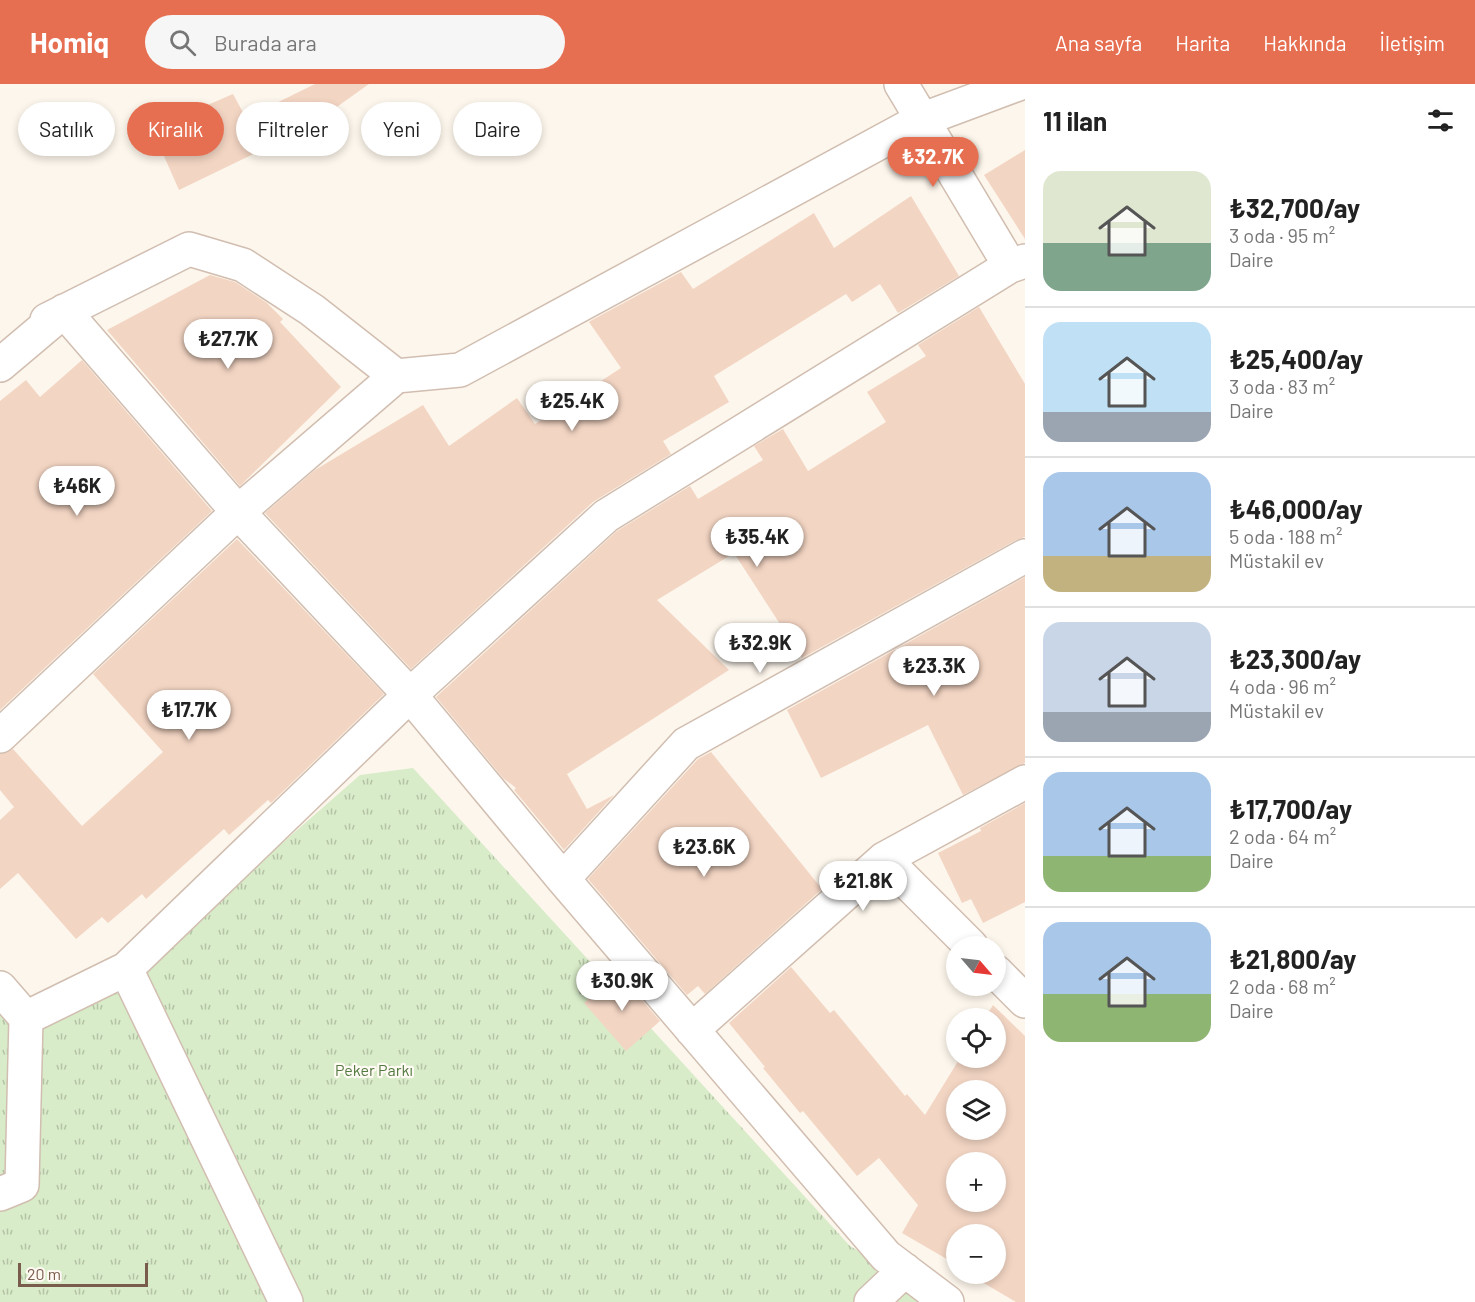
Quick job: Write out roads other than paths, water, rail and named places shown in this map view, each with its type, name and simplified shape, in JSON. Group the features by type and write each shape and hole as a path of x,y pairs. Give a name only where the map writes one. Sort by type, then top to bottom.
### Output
{"street":[{"path":"26,1017 126,969 410,695 606,516 1018,264 921,120 901,84"},
{"path":"0,736 238,512 396,376 460,370 921,120 1018,84"},
{"path":"0,345 189,249 243,265 312,310 396,376"},
{"path":"0,365 64,311"},
{"path":"64,311 238,512 410,695 563,879 886,1256 947,1302"},
{"path":"563,879 687,744 1025,556"},
{"path":"692,1030 884,859 1025,782"},
{"path":"884,859 961,936"},
{"path":"126,969 286,1302"},
{"path":"1006,982 1025,1001"},
{"path":"0,988 26,1017 22,1185 0,1194"},
{"path":"871,1302 905,1270"}],"park label":[{"name":"Peker Parkı","path":"374,1070"}]}
